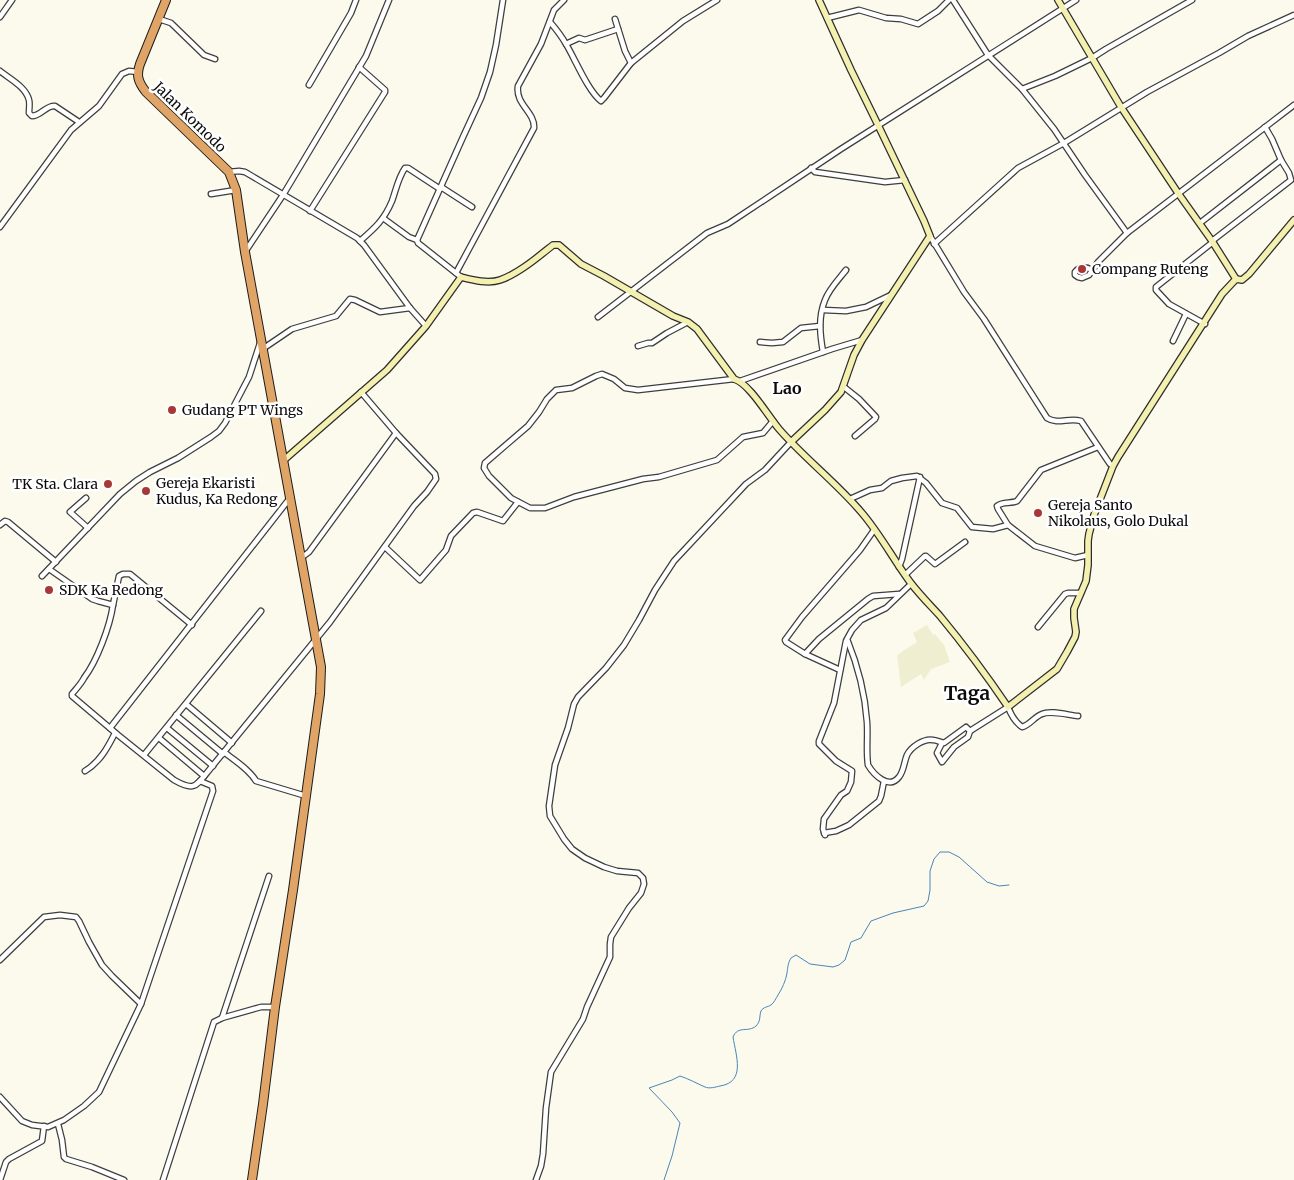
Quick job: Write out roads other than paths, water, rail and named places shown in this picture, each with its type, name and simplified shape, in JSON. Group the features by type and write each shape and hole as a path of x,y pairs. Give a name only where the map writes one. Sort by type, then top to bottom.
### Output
{"highway":[{"path":"138,72 166,0"},
{"name":"Jalan Komodo","path":"138,72 142,87 229,172 236,190 245,252 321,662 322,677 252,1180"}],"street":[{"path":"0,17 12,0"},
{"path":"309,85 356,0"},
{"path":"245,252 283,195 370,48 389,0"},
{"path":"417,240 481,98 490,72 503,0"},
{"path":"284,460 388,370 426,326 458,275 534,128 533,122 517,93 518,86 551,24 554,10 564,0"},
{"path":"703,0 707,6"},
{"path":"551,24 566,44 599,100 604,98 631,63 683,21 717,0"},
{"path":"819,0 930,236 964,292 984,318 1047,418 1056,422 1081,421 1113,466"},
{"path":"827,18 858,10 918,24 938,12 949,0"},
{"path":"953,0 988,56 1022,89 1064,143 1127,233"},
{"path":"1058,0 1121,107 1178,193 1213,241 1236,279 1242,280 1249,274 1294,220"},
{"path":"598,317 707,233 728,224 811,168 1076,0"},
{"path":"1022,89 1092,58 1192,0"},
{"path":"934,244 1015,170 1064,143 1121,107 1248,36 1294,16"},
{"path":"159,19 172,24 204,55 215,59"},
{"path":"615,19 625,51 631,63"},
{"path":"566,44 579,38 585,40 618,29"},
{"path":"310,211 385,92 359,67"},
{"path":"0,71 23,89 29,100 29,112 32,116 38,115 53,105 79,122"},
{"path":"0,227 71,130 98,106 122,74 129,71 138,72"},
{"path":"1092,270 1127,233 1294,105"},
{"path":"1205,324 1166,302 1156,290 1156,287 1291,180 1265,127"},
{"path":"1200,223 1281,160"},
{"path":"360,241 378,226 391,203 405,168 472,206"},
{"path":"811,168 815,172 885,182 904,180"},
{"path":"229,172 245,172 354,236 360,241 410,308 426,326"},
{"path":"211,194 236,190"},
{"path":"382,218 417,240 418,243 458,275 471,280 485,282 500,280 521,269 553,245 559,245 581,264 673,316 688,322 697,330 737,380 747,388 791,442 863,514 911,584 940,617 982,671 1018,724 1022,727 1026,726 1040,714 1047,712 1078,716"},
{"path":"536,1180 543,1154 551,1072 579,1027 610,957 611,937 629,908 641,894 644,884 638,873 617,871 604,867 572,849 550,816 549,806 554,771 574,704 624,645 670,567 746,484 765,470 837,397 844,387 854,355 862,340 930,236"},
{"path":"823,352 820,326 824,301 846,270"},
{"path":"942,743 937,753 942,762 954,747 968,737 970,731 1008,707 1051,674 1062,662 1076,635 1074,609 1087,574 1088,541 1092,520 1113,466 1205,324 1222,294 1236,279"},
{"path":"823,310 846,311 863,308 892,295"},
{"path":"264,348 292,330 336,316 350,299 380,312 410,308"},
{"path":"1173,341 1186,314"},
{"path":"638,346 652,343 688,322"},
{"path":"760,342 783,342 801,328 820,326"},
{"path":"42,576 120,494 150,472 178,458 220,431 249,377 262,340"},
{"path":"773,421 761,434 743,436 718,460 660,477 574,497 545,508 530,508 511,498 489,476 484,468 484,465 528,426 547,399 556,390 572,388 596,376 602,374 614,379 625,388 638,390 737,380 862,340"},
{"path":"844,387 860,399 876,417 855,436"},
{"path":"192,625 130,574 119,576 107,631 91,668 71,695 174,780 188,787 192,787 200,781 213,766 330,622 414,506 436,480 436,476 428,465 396,433 361,392"},
{"path":"301,558 309,552 396,433"},
{"path":"1088,555 1075,558 1033,545 1008,526 998,509 998,505 1017,501 1043,469 1098,447"},
{"path":"850,499 870,490 882,488 891,481 915,476 920,477 942,503 957,508 972,528 993,530 1008,526"},
{"path":"899,567 920,477"},
{"path":"110,728 291,497"},
{"path":"86,498 70,512 88,528"},
{"path":"385,547 420,580 446,550 451,536 473,513 477,512 502,521 518,502"},
{"path":"0,525 3,521 8,522 56,562"},
{"path":"840,670 805,654 786,642 786,639 815,601 860,550 874,530"},
{"path":"905,575 925,556 935,564 965,542"},
{"path":"50,569 98,602 112,604"},
{"path":"884,781 879,801 844,828 824,834 824,819 841,795 847,792 851,782 852,771 836,761 819,743 834,702 847,639 852,630 862,620 886,608 911,584"},
{"path":"805,654 819,639 868,598 899,594"},
{"path":"1038,627 1065,594 1081,594"},
{"path":"144,755 261,611"},
{"path":"847,639 861,680 867,722 868,765 884,781 890,782 898,778 908,754 916,745 931,739 945,743 966,728 970,731"},
{"path":"186,704 232,743"},
{"path":"176,716 252,775 256,781 306,796"},
{"path":"167,728 213,766"},
{"path":"85,771 93,766 106,750 115,732"},
{"path":"159,738 204,776"},
{"path":"0,1097 22,1121 32,1125 48,1127 58,1124 96,1096 141,1004 213,791 212,786 200,781"},
{"path":"222,1018 268,876"},
{"path":"0,960 44,917 54,915 76,917 80,921 102,965 141,1004"},
{"path":"163,1180 213,1023 222,1018 262,1007 275,1007"},
{"path":"58,1124 65,1158 124,1180"},
{"path":"0,1180 8,1159 42,1141 44,1126"}],"waterway":[{"path":"664,1180 680,1123 649,1088 680,1076 708,1088 728,1084 736,1074 737,1067 733,1037 738,1031 753,1028 758,1024 762,1010 772,1004 781,990 791,958 796,955 810,964 833,967 839,965 845,960 851,942 861,938 871,921 893,913 924,906 928,901 930,890 930,871 934,859 940,852 949,852 959,857 987,882 999,886 1009,885"}],"place":[{"name":"Compang Ruteng","path":"1082,269"},
{"name":"Gudang PT Wings","path":"172,410"},
{"name":"TK Sta. Clara","path":"108,484"},
{"name":"Gereja Ekaristi Kudus, Ka Redong","path":"146,491"},
{"name":"Gereja Santo Nikolaus, Golo Dukal","path":"1038,513"},
{"name":"SDK Ka Redong","path":"49,590"}],"district":[{"name":"Lao","path":"787,388"},
{"name":"Taga","path":"967,693"}]}
